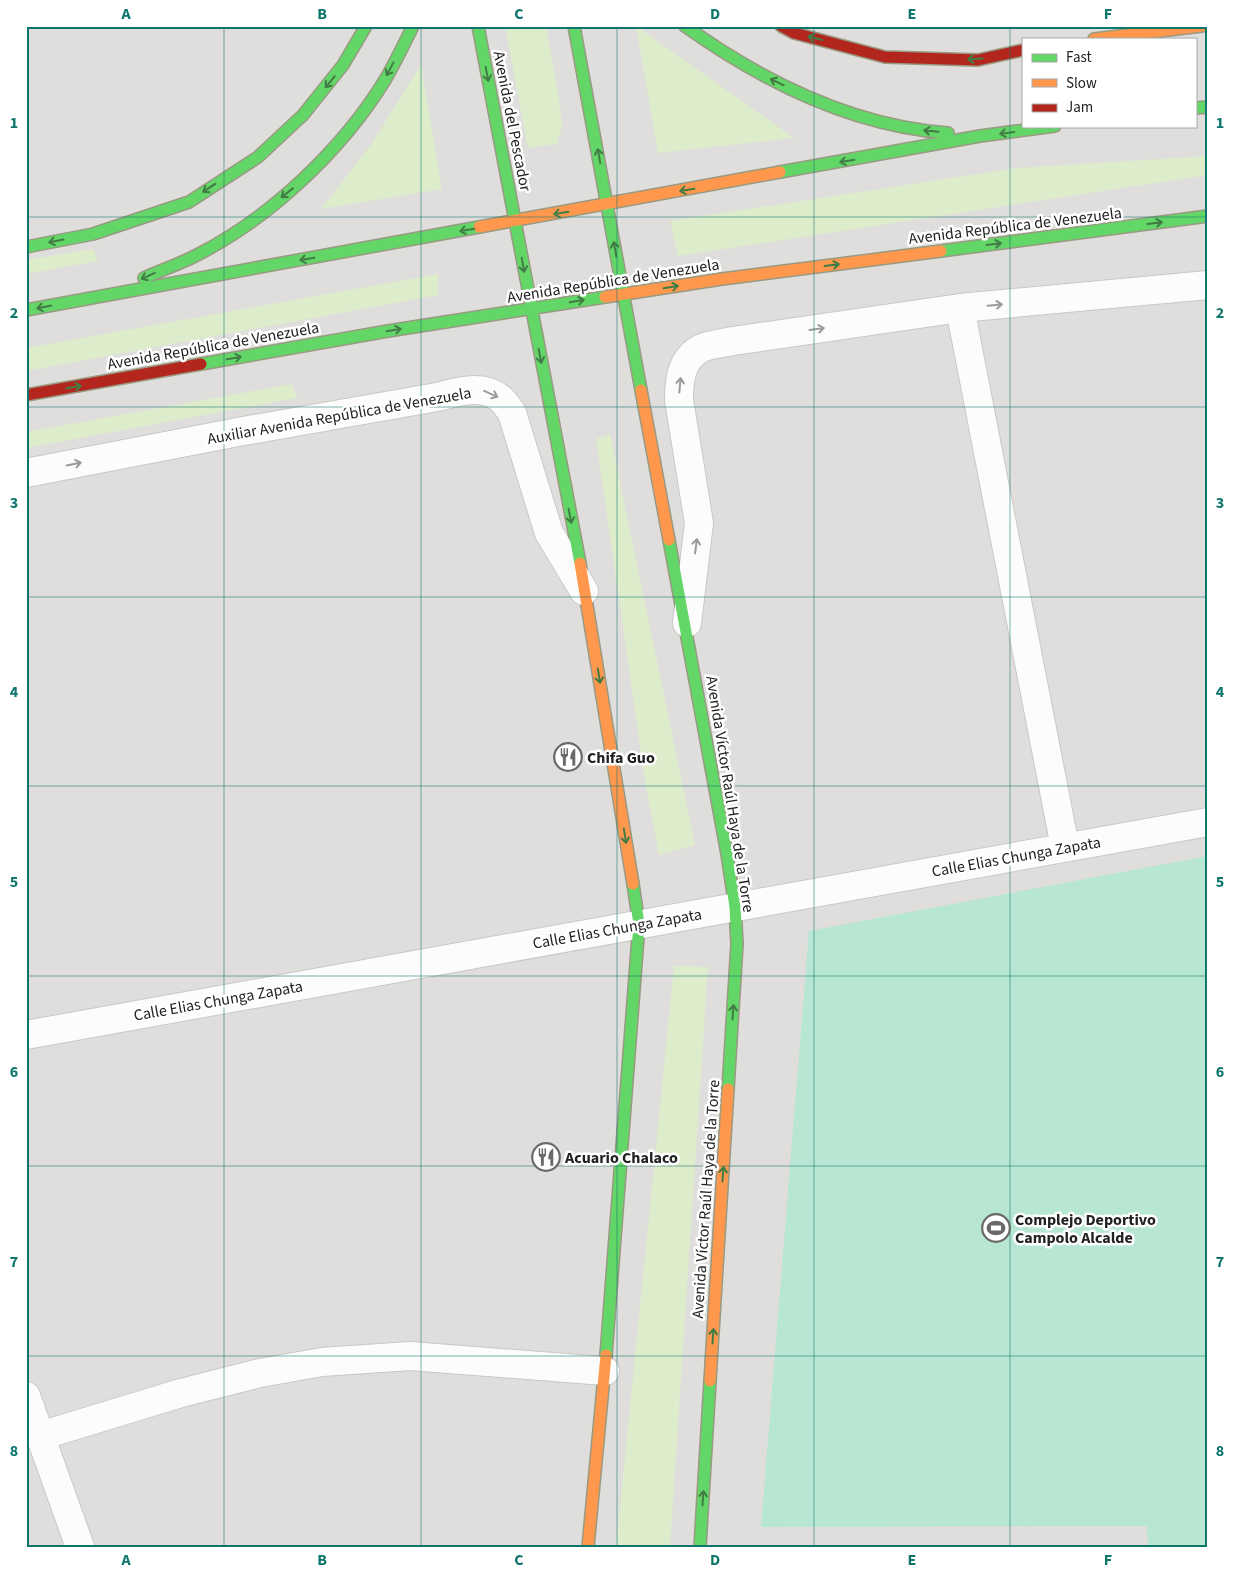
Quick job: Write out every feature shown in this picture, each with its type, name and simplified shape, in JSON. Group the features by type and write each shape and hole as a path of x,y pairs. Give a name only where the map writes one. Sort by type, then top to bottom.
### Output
{"main road":[{"path":"26,247 94,234 189,202 258,157 303,115 343,66 366,26"},
{"path":"78,301 138,280 197,255 251,222 297,185 346,134 385,80 413,26"},
{"name":"Avenida del Pescador","path":"478,26 515,221"},
{"path":"574,26 607,204"},
{"path":"685,26 712,46 778,84 844,110 912,129 980,136"},
{"path":"782,26 794,33 885,57 978,60 1022,50"},
{"path":"1102,38 1202,26"},
{"path":"26,310 980,136 1040,128"},
{"name":"Avenida Víctor Raúl Haya de la Torre","path":"607,204 727,854 735,907 737,944 700,1547"},
{"name":"Avenida República de Venezuela","path":"26,395 388,331 722,279 1208,216"},
{"path":"515,221 585,592 639,924 605,1371 588,1547"}],"street":[{"path":"686,629 699,523 679,400 679,381 687,361 699,349 733,341 960,308 1208,286"},
{"path":"960,308 1065,847"},
{"name":"Auxiliar Avenida República de Venezuela","path":"26,473 238,432 437,397 469,389 487,391 501,399 512,413 550,533 585,592"},
{"name":"Calle Elias Chunga Zapata","path":"26,1034 1208,822"},
{"path":"40,1436 181,1393 260,1372 322,1362 410,1356 605,1371"},
{"path":"26,1396 80,1547"}],"shaded area":[{"path":"26,26 1208,26 1208,1547 26,1547"}],"green space":[{"path":"505,26 546,26 562,127 557,144 528,148"},
{"path":"636,26 794,138 658,153"},
{"path":"421,65 442,189 321,209 370,146"},
{"path":"1208,156 1208,175 678,256 670,221 1016,168"},
{"path":"93,249 98,261 26,274 26,260"},
{"path":"438,274 438,295 26,371 26,348"},
{"path":"292,384 297,398 26,448 26,432"},
{"path":"610,434 695,845 659,855 646,787 596,439"},
{"name":"Complejo Deportivo Campolo Alcalde","path":"1208,856 1208,1547 1148,1547 1147,1526 761,1527 809,931"},
{"path":"674,966 708,967 670,1547 616,1547"}],"traffic: fast":[{"path":"26,247 93,234 189,202 258,157 303,115 343,65 366,26"},
{"path":"144,278 191,258 224,240 251,222 302,180 348,132 368,106 389,74 413,26"},
{"path":"478,26 580,563"},
{"path":"574,26 641,390"},
{"path":"685,26 745,65 777,82 843,111 912,129 948,133"},
{"path":"1196,108 1208,107"},
{"path":"780,172 980,136 1040,128"},
{"path":"941,251 1208,216"},
{"path":"26,310 479,227"},
{"path":"201,364 388,331 605,297"},
{"path":"669,540 727,854 735,907 737,944 728,1089"},
{"path":"606,1355 639,924 633,884"},
{"path":"700,1547 710,1381"}],"traffic: slow":[{"path":"1102,38 1202,26"},
{"path":"479,227 780,172"},
{"path":"605,297 722,279 941,251"},
{"path":"641,390 669,540"},
{"path":"580,563 633,884"},
{"path":"710,1381 728,1089"},
{"path":"588,1547 606,1355"}],"traffic: jam":[{"path":"781,26 794,33 885,57 978,60 1022,50"},
{"path":"26,395 201,364"}],"place":[{"name":"Chifa Guo","path":"568,757"},
{"name":"Acuario Chalaco","path":"546,1157"},
{"name":"Complejo Deportivo Campolo Alcalde","path":"996,1228"}]}
